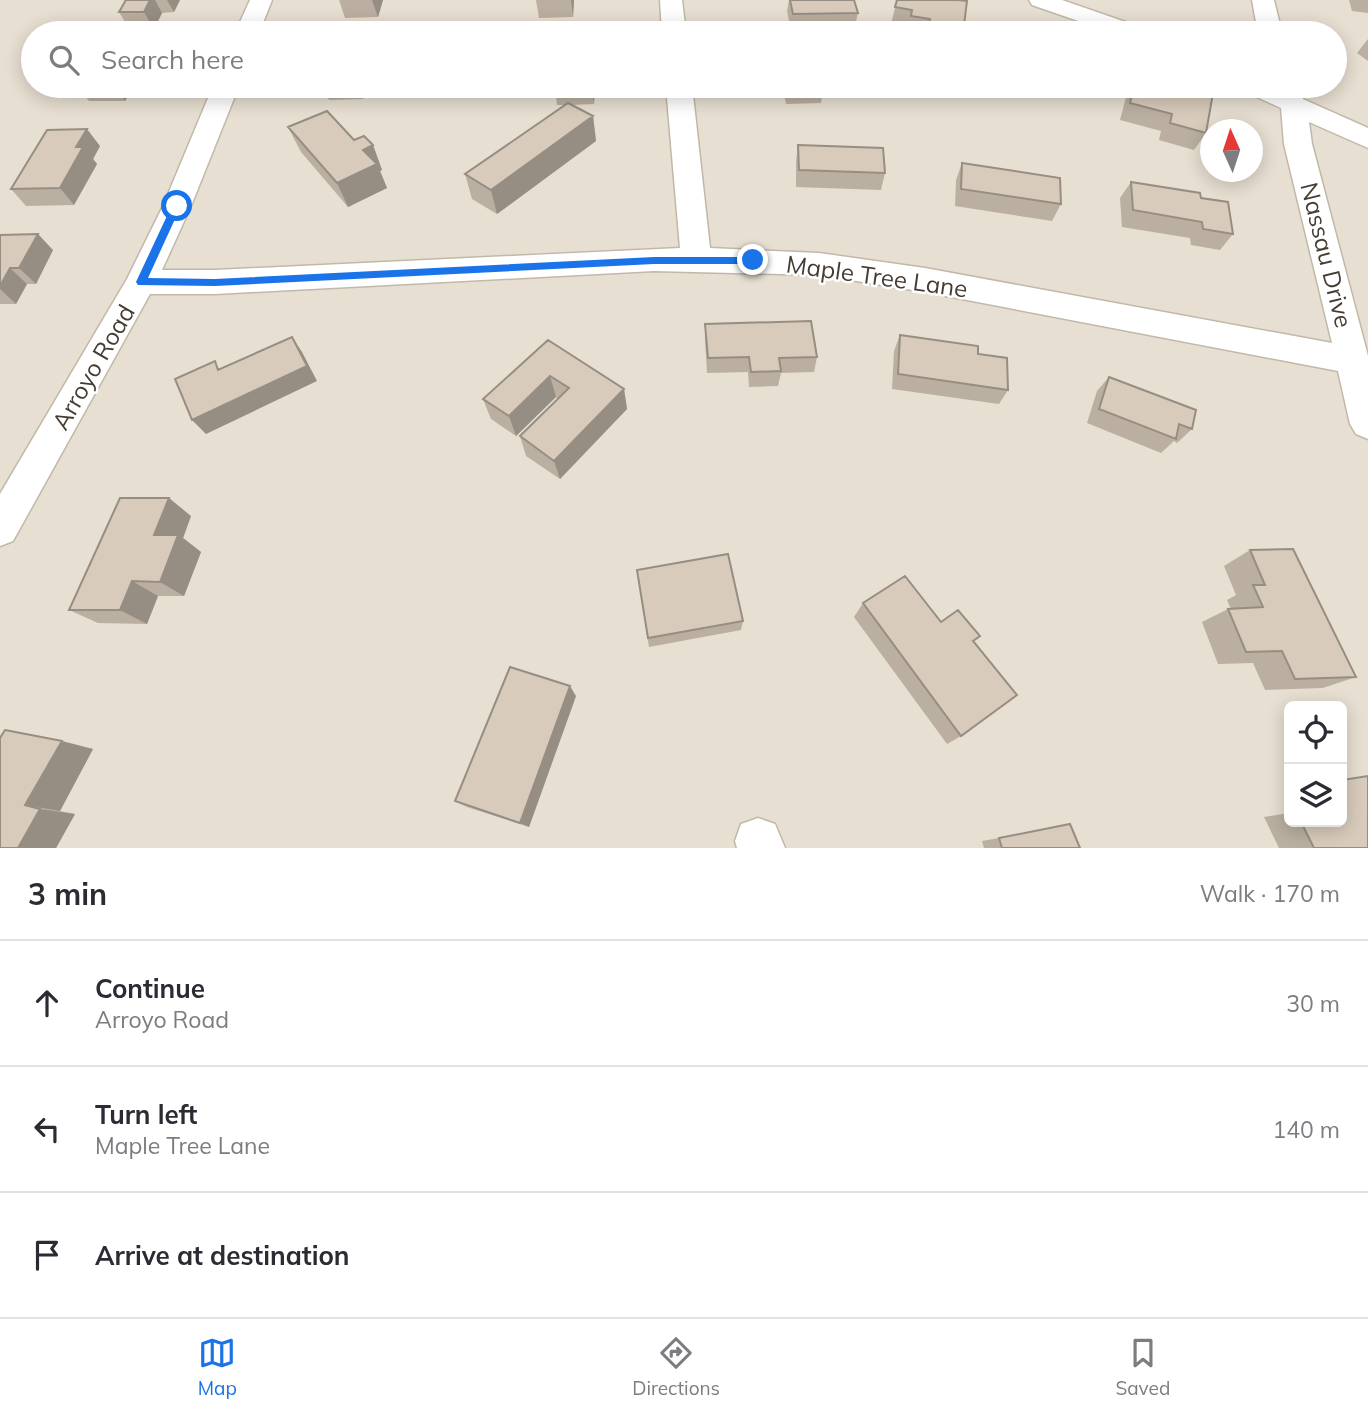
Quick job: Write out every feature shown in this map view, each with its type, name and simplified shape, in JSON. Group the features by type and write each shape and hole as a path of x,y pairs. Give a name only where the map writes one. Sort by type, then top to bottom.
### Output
{"street":[{"path":"252,21 261,0"},
{"path":"671,0 673,21"},
{"path":"1040,0 1100,21"},
{"path":"1264,0 1268,21"},
{"name":"Arroyo Road","path":"0,529 141,282 177,206 221,98"},
{"path":"680,98 696,259"},
{"name":"Nassau Drive","path":"1290,98 1298,144 1368,424"},
{"path":"1295,98 1368,139"},
{"name":"Maple Tree Lane","path":"141,282 229,282 696,259 818,264 912,278 1354,361"}],"shaded area":[{"path":"0,0 1368,0 1368,848 0,848"}],"building":[{"path":"126,0 150,0 144,12 119,12"},
{"path":"790,0 854,0 858,13 793,14"},
{"path":"897,0 967,1 964,21 930,21 911,16 912,10 895,7"},
{"path":"1131,98 1212,98 1208,119 1200,119 1200,131 1170,123 1172,114 1130,103"},
{"path":"568,103 593,116 491,190 465,174"},
{"path":"327,111 354,140 364,136 373,145 363,150 377,164 337,183 288,127"},
{"path":"87,129 76,147 83,147 60,188 11,189 47,130"},
{"path":"798,145 883,148 885,173 799,170"},
{"path":"962,163 1060,178 1061,204 961,189"},
{"path":"1131,182 1200,193 1201,198 1228,202 1233,234 1203,229 1202,222 1133,210"},
{"path":"38,234 19,268 10,268 0,286 0,235"},
{"path":"811,321 817,357 779,358 781,371 751,372 749,357 708,358 705,324"},
{"path":"900,335 978,346 978,354 1007,358 1008,390 898,374"},
{"path":"292,337 307,366 192,420 175,379 215,361 218,370"},
{"path":"548,340 624,389 554,461 520,436 569,388 550,376 509,416 483,399"},
{"path":"1109,377 1196,410 1192,429 1179,424 1176,439 1099,409"},
{"path":"120,498 169,498 154,535 178,535 160,582 132,581 120,610 69,610"},
{"path":"1293,549 1356,677 1295,679 1282,651 1246,652 1228,609 1263,607 1253,585 1265,585 1250,550"},
{"path":"728,554 743,621 648,638 637,570"},
{"path":"905,576 941,622 958,610 980,636 973,641 1017,695 961,736 863,603"},
{"path":"510,667 570,686 520,823 455,801"},
{"path":"5,730 62,741 25,805 40,809 18,848 0,848 0,738"},
{"path":"1368,776 1368,848 1314,848 1304,827 1347,827 1347,779"},
{"path":"1070,824 1080,848 1002,848 999,838"}],"route":[{"path":"177,206 141,282 215,282 570,267 654,260 753,260"}]}
